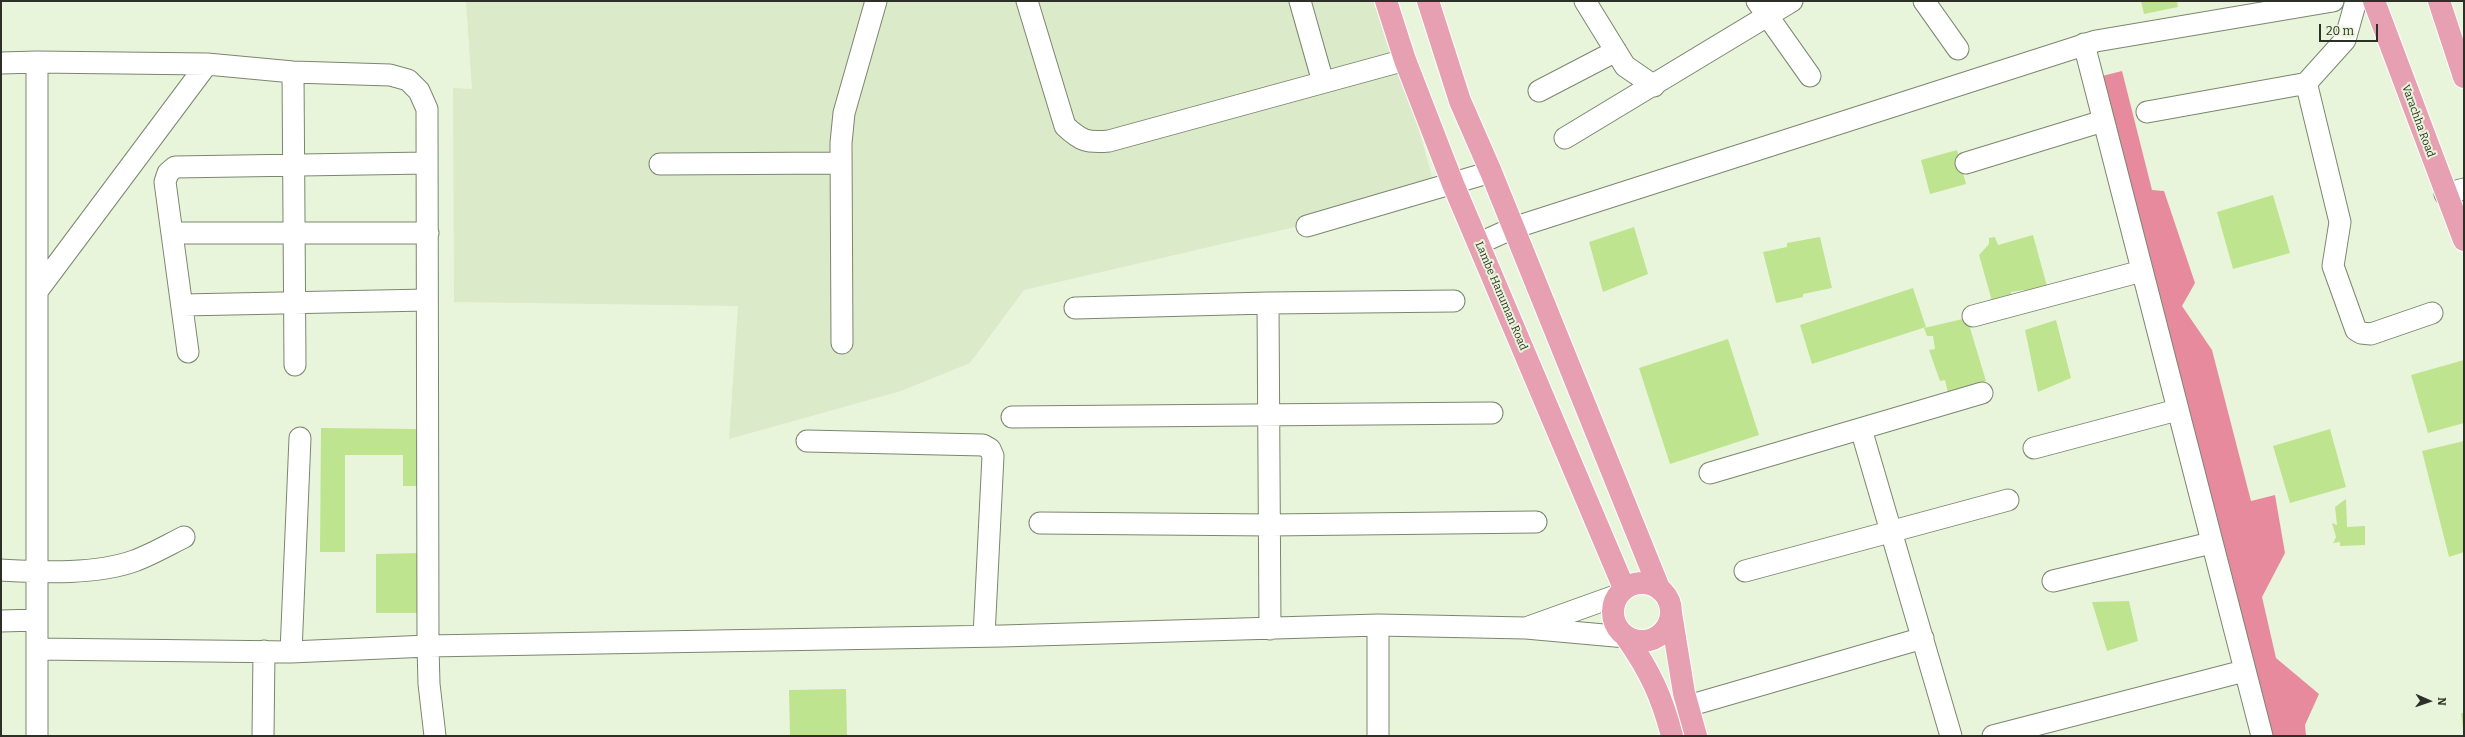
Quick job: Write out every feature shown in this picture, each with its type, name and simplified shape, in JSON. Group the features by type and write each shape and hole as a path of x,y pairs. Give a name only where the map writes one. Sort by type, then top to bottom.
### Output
{"main road":[{"name":"Lambe Hanuman Road","path":"1386,1 1405,60 1453,184 1621,592"},
{"path":"1428,1 1460,101 1491,172 1659,588 1670,603 1688,706 1696,736"},
{"name":"Varachha Road","path":"2374,1 2455,192 2461,228"},
{"path":"2439,1 2462,67"},
{"path":"1659,588 1642,583 1621,592 1614,603 1614,622 1619,631 1626,637 1642,660 1663,700 1672,736"},
{"path":"1626,637 1636,641 1656,638 1669,623 1671,613"}],"street":[{"path":"842,343 840,163 844,113 876,1"},
{"path":"1027,1 1065,126 1079,139 1094,143 1109,141 1405,60"},
{"path":"1300,1 1323,82"},
{"path":"1585,1 1625,66 1654,86"},
{"path":"1566,138 1654,86 1762,9 1792,1"},
{"path":"1924,1 1958,49"},
{"path":"1478,244 1513,228 2084,44 2333,1"},
{"path":"2356,1 2345,40 2308,82 2307,89 2340,222 2333,266 2356,330 2361,334 2371,334 2432,313"},
{"path":"1762,9 1810,76"},
{"path":"2084,44 2244,671 2262,736"},
{"path":"1539,91 1616,51"},
{"path":"37,62 37,736"},
{"path":"1,63 207,64 292,72 390,75 408,80 420,91 427,109 428,646 429,684 435,736"},
{"path":"38,290 207,64"},
{"path":"292,72 295,365"},
{"path":"2147,112 2308,82"},
{"path":"1966,163 2103,121"},
{"path":"188,352 183,306 165,182 168,173 175,167 427,162"},
{"path":"660,164 840,163"},
{"path":"1307,226 1365,207 1453,184 1491,172"},
{"path":"173,233 428,233"},
{"path":"1973,316 2142,271"},
{"path":"183,306 428,300"},
{"path":"1075,308 1268,303 1454,301"},
{"path":"1268,303 1270,629"},
{"path":"1710,473 1982,393"},
{"path":"2034,448 2177,410"},
{"path":"1012,417 1492,413"},
{"path":"1861,429 1951,736"},
{"path":"291,652 300,438"},
{"path":"807,441 983,445 990,449 993,456 984,636"},
{"path":"1745,571 2008,500"},
{"path":"1040,523 1270,525 1536,522"},
{"path":"1,570 37,572 85,570 134,561 184,537"},
{"path":"2053,581 2212,543"},
{"path":"1526,628 1621,592"},
{"path":"1,621 37,620"},
{"path":"1378,625 1378,736"},
{"path":"37,649 291,652 428,646 984,636 1378,625 1526,628 1626,637"},
{"path":"1688,706 1923,638"},
{"path":"263,736 264,651"},
{"path":"1993,736 2244,671"}],"shaded area":[{"path":"466,1 1383,1 1437,194 1024,290 970,363 901,391 729,439 738,306 454,302 453,88 472,89"},
{"path":"2122,71 2152,190 2164,191 2195,283 2182,306 2212,350 2251,501 2275,495 2285,553 2262,597 2276,658 2319,694 2305,725 2306,736 2273,736 2220,538 2102,76"}],"building":[{"path":"2141,1 2177,1 2178,7 2144,14"},
{"path":"1957,150 1966,184 1930,194 1921,160"},
{"path":"2273,195 2290,253 2233,269 2217,212"},
{"path":"1634,227 1648,274 1603,292 1589,242"},
{"path":"2033,235 2047,286 2026,294 2024,290 2011,292 2011,297 1992,301 1979,255 1989,244 1989,238 1995,237 1998,245"},
{"path":"1820,237 1832,288 1803,294 1803,297 1776,303 1763,252 1787,247 1787,243"},
{"path":"1913,288 1926,327 1812,364 1800,325"},
{"path":"1967,318 1986,381 1948,393 1945,380 1940,381 1929,350 1935,349 1933,336 1927,336 1924,328"},
{"path":"2056,320 2071,378 2038,392 2025,330"},
{"path":"1728,339 1759,435 1670,464 1639,368"},
{"path":"2464,360 2464,423 2428,433 2411,375"},
{"path":"321,428 420,429 419,486 403,486 403,455 345,455 345,552 320,552"},
{"path":"2330,429 2346,487 2290,503 2273,446"},
{"path":"2464,441 2464,552 2449,557 2422,451"},
{"path":"2346,499 2347,527 2365,526 2365,545 2340,546 2340,542 2333,543 2336,537 2332,523 2337,525 2335,507"},
{"path":"419,553 420,613 376,613 376,554"},
{"path":"2129,601 2138,641 2107,651 2092,602"},
{"path":"846,689 847,736 790,736 789,690"},
{"path":"2461,713 2464,713 2464,730 2463,730"}]}
